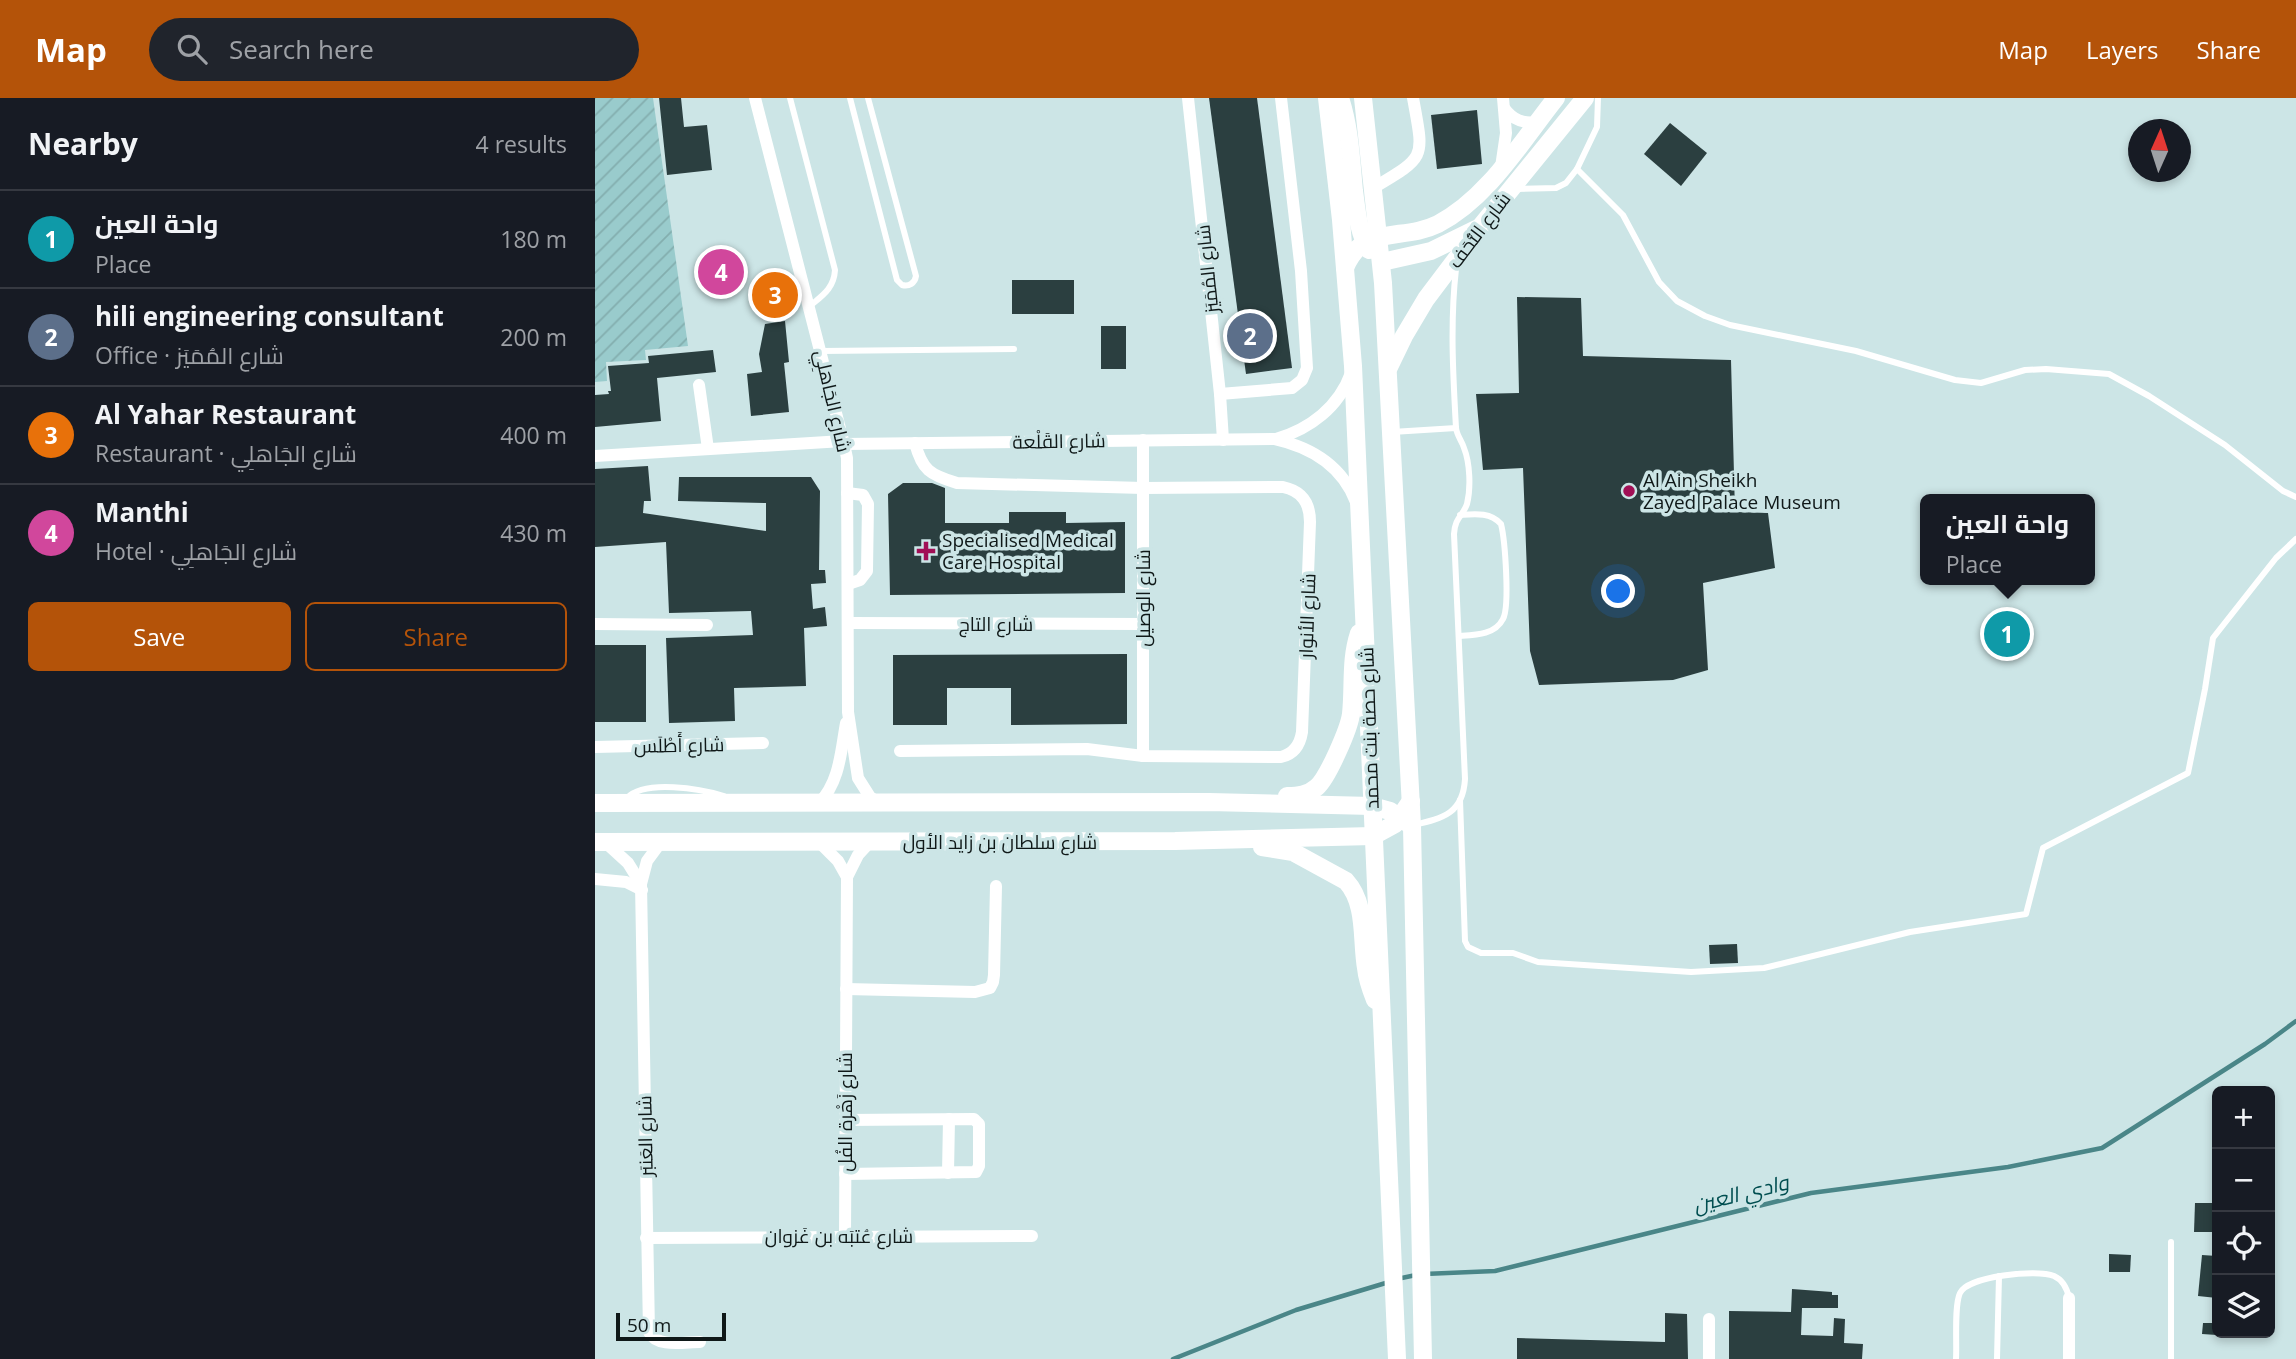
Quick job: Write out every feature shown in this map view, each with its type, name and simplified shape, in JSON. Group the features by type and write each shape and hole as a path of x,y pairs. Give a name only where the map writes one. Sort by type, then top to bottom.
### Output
{"main road":[{"name":"شارع حصة بنت محمد","path":"1327,98 1353,366 1397,1359"},
{"path":"1341,98 1347,125 1357,219 1371,240 1353,253 1345,268"},
{"name":"شارع حصة بنت محمد","path":"1363,98 1373,188 1371,240 1381,262 1411,801 1406,822 1423,1359"},
{"name":"شارع التُّحَف","path":"1371,240 1434,226 1455,214 1476,197 1556,98"},
{"name":"شارع التُّحَف","path":"1387,370 1416,313 1510,189 1585,98"},
{"path":"1381,262 1431,251 1481,226"},
{"path":"1209,802 1247,795 1300,796 1316,788 1322,781 1350,721 1352,662 1364,620"},
{"name":"شارع سلطان بن زايد الأول","path":"595,803 1209,802 1372,806 1384,809 1406,822"},
{"path":"1373,836 1406,822"},
{"name":"شارع سلطان بن زايد الأول","path":"600,842 1175,841 1373,836"},
{"path":"1175,841 1192,845 1282,849 1303,857 1346,881 1358,897 1366,971 1382,1014"}],"street":[{"name":"شارع الجَاهلِي","path":"755,98 847,458 848,712 858,778 870,797 879,803"},
{"name":"شارع المُمَيَز","path":"1188,98 1223,440"},
{"path":"1220,394 1292,388 1302,380 1307,368 1301,271 1280,98"},
{"path":"1373,188 1406,169 1419,154 1420,138 1413,98"},
{"path":"1504,103 1515,119 1537,122"},
{"path":"1500,169 1506,133 1504,103"},
{"name":"شارع القَلْعة","path":"595,456 844,442 1274,439 1301,430 1324,414 1342,391 1353,366"},
{"path":"699,385 708,449"},
{"name":"شارع القَلْعة","path":"1274,439 1308,449 1336,469 1355,498 1360,515"},
{"name":"شارع الوصيل","path":"1143,440 1143,756"},
{"name":"شارع الأنوار","path":"900,751 1087,749 1143,756 1281,757 1288,755 1298,746 1302,732 1310,522 1306,500 1291,489 957,483 928,471 919,459 915,443"},
{"path":"847,493 863,495 868,504 867,571 860,580 848,584"},
{"name":"شارع التاج","path":"849,623 1143,624"},
{"path":"595,624 707,625"},
{"name":"شارع الجَاهلِي","path":"819,803 826,796 835,777 848,712"},
{"name":"شارع أَطْلَس","path":"595,747 763,743"},
{"path":"600,842 628,863 641,887"},
{"name":"شارع العَنبَر","path":"661,842 647,861 641,887 650,1336 659,1342 700,1342"},
{"path":"819,842 838,861 847,877"},
{"path":"847,877 858,855 869,843"},
{"name":"شارع زَهْرة الفُل","path":"845,1236 847,877"},
{"path":"595,879 626,882 641,887"},
{"path":"846,989 975,992 990,988 994,975 996,886"},
{"path":"949,1119 949,1173"},
{"path":"845,1120 974,1119 978,1122 979,1156 979,1169 976,1172 845,1174"},
{"name":"شارع عُتبَه بن غَزوان","path":"646,1238 1032,1236"},
{"path":"2069,1298 2069,1359"},
{"path":"1709,1319 1709,1359"}],"lane":[{"path":"790,98 835,270 828,291 810,306"},
{"path":"850,98 897,280 902,285 909,285 914,282 916,276 868,98"},
{"path":"1510,189 1556,188 1566,183 1577,169 1597,127 1598,98"},
{"path":"1577,169 1623,215 1659,282 1677,301 1705,316 1730,326 1856,352 1955,380 1981,383 2025,370 2046,369 2109,374 2149,396 2225,445 2283,491 2296,497"},
{"path":"879,209 896,204"},
{"path":"1406,822 1442,819 1455,808 1464,794 1454,534 1455,522 1466,506 1469,488 1467,455 1456,428 1451,336 1457,260"},
{"path":"821,351 1014,349"},
{"path":"1392,432 1456,428"},
{"path":"1459,636 1493,630 1504,618 1507,603 1501,524 1495,518 1482,514 1460,515"},
{"path":"1460,800 1465,941 1473,951 1481,953 1513,953 1538,962 1691,972 1764,968 1910,932 2027,914 2043,848 2188,773 2206,689 2213,638 2276,558 2296,539"},
{"path":"2171,1242 2171,1359"},
{"path":"1956,1359 1957,1303 1960,1292 1972,1283 1999,1276 2041,1274 2052,1276 2066,1287 2069,1298"},
{"path":"1997,1359 1999,1276"}],"shaded area":[{"path":"595,98 653,98 688,346 645,350 646,360 606,362 607,381 595,382"}],"building":[{"path":"659,98 681,98 684,127 707,125 712,170 667,175"},
{"path":"1209,98 1257,98 1292,368 1246,374"},
{"path":"1477,110 1482,164 1437,169 1431,115"},
{"path":"1670,123 1707,153 1681,186 1644,154"},
{"path":"1012,280 1074,280 1074,314 1012,314"},
{"name":"Al Ain Sheikh Zayed Palace Museum","path":"1517,297 1581,298 1583,356 1731,360 1735,512 1768,513 1775,568 1703,583 1708,670 1673,680 1539,685 1530,651 1523,468 1483,470 1476,394 1519,393"},
{"path":"785,321 789,362 784,363 789,412 751,416 747,374 762,372 759,354 765,324"},
{"path":"1101,326 1126,326 1126,369 1101,369"},
{"path":"713,350 716,372 657,378 661,421 595,427 595,395 609,394 608,391 611,391 608,366 649,363 648,356"},
{"path":"648,466 651,501 644,501 643,513 766,531 766,503 678,501 679,477 811,477 820,491 819,570 825,570 826,583 811,584 813,609 825,607 827,626 804,628 806,686 734,688 735,721 669,723 666,638 753,635 751,611 669,613 666,542 595,547 595,469"},
{"path":"903,483 932,483 945,488 945,523 1009,523 1009,512 1066,512 1066,523 1125,522 1125,593 890,595 888,494"},
{"path":"595,645 646,645 646,722 595,722"},
{"path":"1127,654 1127,724 1011,725 1011,688 947,688 947,725 893,725 893,655"},
{"path":"1737,944 1738,963 1710,964 1709,945"},
{"path":"2195,1203 2212,1203 2212,1232 2194,1232"},
{"path":"2109,1254 2131,1255 2130,1272 2109,1272"},
{"path":"2202,1255 2212,1256 2212,1297 2198,1296"},
{"path":"1792,1289 1832,1292 1832,1295 1838,1295 1838,1308 1802,1308 1801,1335 1833,1336 1834,1318 1845,1319 1844,1343 1863,1344 1862,1359 1729,1359 1729,1311 1791,1312"},
{"path":"1665,1313 1687,1314 1688,1359 1517,1359 1517,1338 1665,1342"},
{"path":"2203,1323 2212,1323 2212,1335 2202,1334"}],"waterway":[{"name":"وادي العين","path":"1424,1274 1495,1271 1811,1193 2008,1167 2102,1148 2265,1044 2296,1021"},
{"name":"وادي العين","path":"1397,1279 1416,1275"},
{"name":"وادي العين","path":"1173,1359 1296,1310 1389,1282"}],"place":[{"name":"Manthi","path":"721,272"},
{"name":"Al Yahar Restaurant","path":"775,295"},
{"name":"hili engineering consultant","path":"1250,336"},
{"name":"Al Ain Sheikh Zayed Palace Museum","path":"1629,491"},
{"name":"Specialised Medical Care Hospital","path":"926,551"},
{"name":"واحة العين","path":"2007,634"}]}
